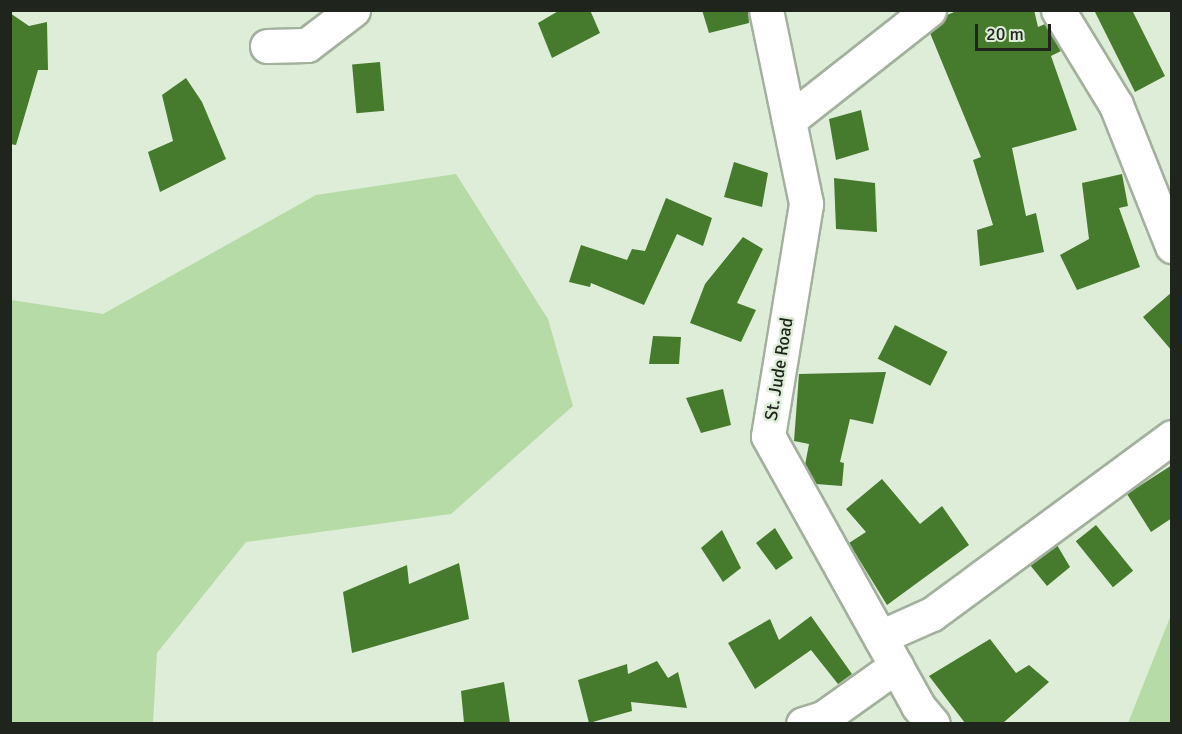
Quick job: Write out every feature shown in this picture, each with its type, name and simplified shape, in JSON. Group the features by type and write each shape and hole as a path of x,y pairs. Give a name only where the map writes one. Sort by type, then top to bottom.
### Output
{"street":[{"path":"267,46 307,45 353,10"},
{"name":"St. Jude Road","path":"766,10 806,204 768,436 918,706 933,723"},
{"path":"789,120 928,10"},
{"path":"1058,10 1116,105 1172,246"},
{"path":"880,637 932,614 1172,438"},
{"path":"803,723 823,718 896,666"}],"green space":[{"path":"456,174 548,319 573,406 451,514 246,542 157,653 153,723 11,723 11,300 103,314 316,195"},
{"path":"1171,615 1171,723 1128,723"}],"building":[{"path":"560,10 590,10 600,33 552,58 538,23"},
{"path":"702,10 748,10 749,23 709,33"},
{"path":"959,10 1034,10 1038,27 1045,24 1061,51 1051,56 1077,130 1012,148 1026,216 1036,213 1044,252 980,266 977,230 993,225 973,160 981,157 930,33 947,15"},
{"path":"1094,10 1132,10 1165,76 1135,92"},
{"path":"10,13 29,26 47,22 48,70 38,70 16,145 10,144"},
{"path":"380,62 384,111 356,113 352,64"},
{"path":"186,78 202,102 226,159 160,192 148,152 173,141 162,95"},
{"path":"861,110 869,150 836,160 829,119"},
{"path":"734,162 768,173 762,207 724,197"},
{"path":"1122,174 1128,206 1119,208 1140,267 1077,290 1060,255 1089,239 1082,183"},
{"path":"834,178 875,183 877,232 836,229"},
{"path":"666,198 712,218 703,246 677,234 644,305 591,283 590,287 569,282 581,245 627,260 632,249 645,251"},
{"path":"743,237 763,249 737,303 756,310 741,342 690,323 705,284"},
{"path":"1172,292 1172,351 1143,317"},
{"path":"895,325 948,352 930,386 878,359"},
{"path":"653,336 681,337 679,364 649,364"},
{"path":"886,372 873,424 850,419 840,462 844,463 842,486 816,484 805,465 809,444 794,441 799,374"},
{"path":"723,389 731,425 701,433 686,398"},
{"path":"1172,465 1172,518 1151,532 1127,494"},
{"path":"882,479 920,524 942,506 969,545 887,605 849,543 866,532 846,509"},
{"path":"1096,525 1133,571 1113,587 1076,541"},
{"path":"775,528 793,558 776,570 756,543"},
{"path":"722,530 741,568 723,582 701,548"},
{"path":"1057,545 1070,567 1047,586 1030,565"},
{"path":"459,563 469,619 352,653 343,592 407,565 409,584"},
{"path":"811,616 852,674 838,684 811,650 755,689 728,643 770,619 779,640"},
{"path":"990,639 1016,673 1029,665 1049,682 1003,723 965,723 929,676"},
{"path":"657,661 668,678 678,672 687,708 631,702 632,711 589,723 578,680 627,664 628,674"},
{"path":"504,682 510,723 464,723 461,691"}]}
